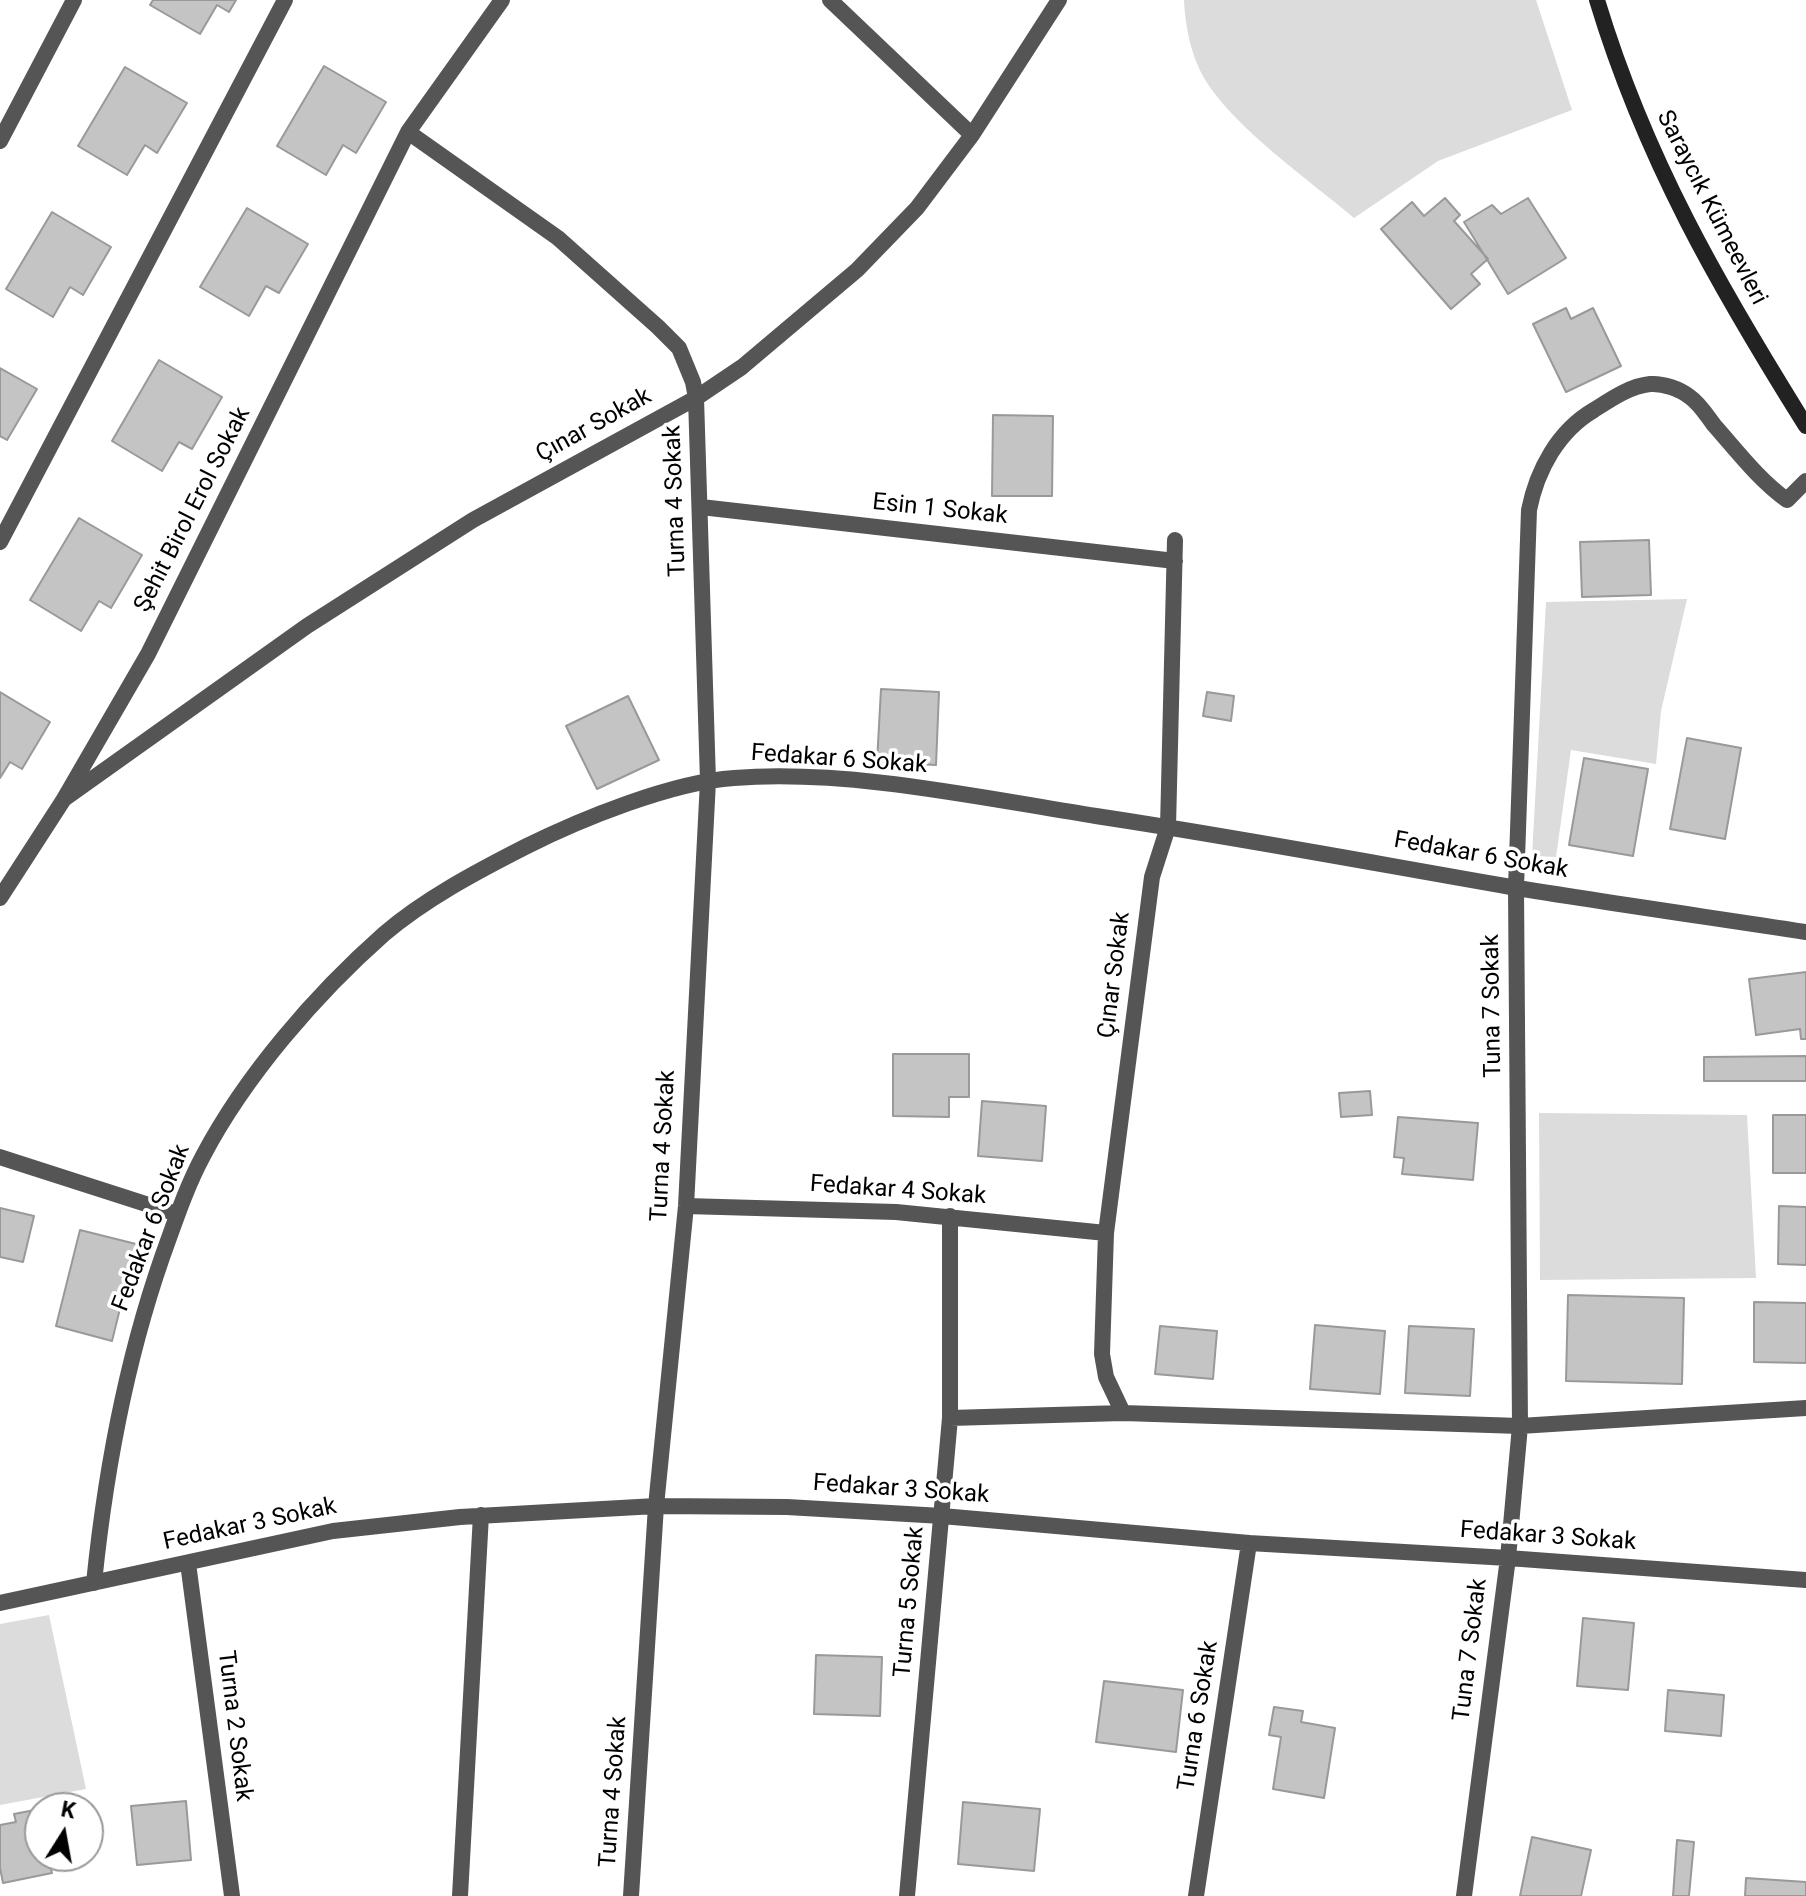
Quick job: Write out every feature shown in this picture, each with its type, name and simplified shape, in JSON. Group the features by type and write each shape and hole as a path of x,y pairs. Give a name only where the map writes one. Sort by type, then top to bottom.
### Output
{"main road":[{"name":"Saraycık Kümeevleri","path":"1597,0 1624,85 1695,240 1806,426"}],"street":[{"path":"0,141 74,0"},
{"path":"0,542 285,0"},
{"name":"Şehit Birol Erol Sokak","path":"0,898 64,799 148,654 408,132 502,0"},
{"path":"830,0 972,135"},
{"name":"Çınar Sokak","path":"64,799 307,626 473,520 696,398 742,367 857,270 917,208 972,135 1059,0"},
{"name":"Turna 4 Sokak","path":"408,132 558,238 658,327 679,348 696,398 708,781 686,1206 656,1506 631,1896"},
{"name":"Tuna 7 Sokak","path":"1464,1896 1508,1558 1520,1426 1516,888 1529,510 1539,473 1548,456 1587,414 1634,388 1653,383 1672,387 1691,397 1751,467 1787,500 1806,481"},
{"name":"Esin 1 Sokak","path":"701,507 1175,561"},
{"name":"Çınar Sokak","path":"1123,1413 1106,1377 1102,1354 1106,1233 1152,877 1168,827 1175,540"},
{"name":"Fedakar 6 Sokak","path":"94,1583 102,1506 133,1347 177,1214 227,1115 274,1051 335,981 387,932 444,891 562,829 675,789 708,781 779,776 882,783 1168,827 1516,888 1806,932"},
{"path":"0,1157 177,1214"},
{"name":"Fedakar 4 Sokak","path":"686,1206 896,1212 1106,1233"},
{"name":"Turna 5 Sokak","path":"907,1896 950,1418 950,1216"},
{"path":"950,1418 1123,1413 1520,1426 1806,1408"},
{"name":"Fedakar 3 Sokak","path":"0,1603 333,1531 481,1515 656,1506 787,1507 942,1516 1249,1543 1806,1580"},
{"path":"460,1896 481,1515"},
{"name":"Turna 6 Sokak","path":"1196,1896 1249,1543"},
{"name":"Turna 2 Sokak","path":"188,1563 232,1896"}],"shaded area":[{"path":"1184,0 1536,0 1572,110 1438,161 1354,218 1253,134 1217,97 1204,78 1192,50"},
{"path":"1687,599 1661,711 1656,764 1571,750 1556,857 1532,856 1546,602"},
{"path":"1539,1113 1747,1115 1756,1278 1540,1280"},
{"path":"49,1615 86,1789 24,1792 24,1801 0,1805 0,1624"}],"building":[{"path":"153,0 236,0 229,12 217,5 200,34 150,5"},
{"path":"324,66 386,102 356,153 343,145 326,175 277,146"},
{"path":"125,67 187,103 157,153 145,145 127,175 78,146"},
{"path":"1445,198 1460,215 1454,221 1488,259 1471,274 1480,284 1451,309 1381,229 1412,202 1424,216"},
{"path":"1528,198 1566,258 1508,294 1464,222 1492,205 1501,214"},
{"path":"247,208 308,244 279,293 266,286 249,316 200,287"},
{"path":"52,212 111,247 83,295 70,287 53,317 6,289"},
{"path":"1566,308 1571,319 1593,308 1621,366 1566,392 1533,324"},
{"path":"159,360 222,397 192,449 179,442 162,471 112,441"},
{"path":"0,368 37,389 7,440 0,436"},
{"path":"993,415 1053,416 1052,496 992,496"},
{"path":"79,518 142,555 111,608 99,601 81,631 30,600"},
{"path":"1649,540 1651,595 1582,597 1580,542"},
{"path":"881,689 939,692 936,765 877,762"},
{"path":"0,692 50,722 22,769 10,762 0,778"},
{"path":"1207,692 1234,696 1231,721 1203,716"},
{"path":"628,696 659,760 597,789 566,726"},
{"path":"1687,738 1741,748 1725,839 1670,829"},
{"path":"1584,758 1648,769 1633,856 1569,845"},
{"path":"1806,972 1806,1039 1801,1039 1800,1029 1756,1035 1749,979"},
{"path":"893,1054 969,1054 969,1097 949,1097 949,1117 893,1116"},
{"path":"1806,1056 1806,1081 1704,1081 1704,1057"},
{"path":"1370,1091 1372,1115 1341,1117 1339,1093"},
{"path":"982,1101 1046,1106 1042,1161 978,1156"},
{"path":"1773,1115 1806,1115 1806,1173 1773,1173"},
{"path":"1398,1117 1478,1123 1473,1180 1402,1174 1404,1158 1394,1157"},
{"path":"1779,1206 1806,1207 1806,1265 1778,1264"},
{"path":"0,1208 34,1216 23,1262 0,1257"},
{"path":"80,1230 136,1244 112,1341 56,1326"},
{"path":"1568,1295 1684,1298 1682,1384 1566,1381"},
{"path":"1754,1302 1806,1303 1806,1363 1754,1362"},
{"path":"1315,1325 1385,1331 1380,1394 1310,1389"},
{"path":"1160,1326 1217,1331 1213,1379 1155,1374"},
{"path":"1409,1326 1474,1329 1470,1396 1405,1393"},
{"path":"1583,1618 1634,1623 1628,1690 1577,1686"},
{"path":"816,1655 882,1657 880,1716 814,1714"},
{"path":"1104,1681 1183,1690 1176,1752 1096,1742"},
{"path":"1668,1690 1724,1695 1721,1736 1665,1731"},
{"path":"1274,1707 1303,1711 1301,1722 1335,1728 1324,1798 1273,1789 1281,1737 1269,1735"},
{"path":"186,1801 191,1860 137,1865 131,1806"},
{"path":"963,1802 1040,1809 1034,1871 958,1864"},
{"path":"24,1812 24,1872 52,1873 3,1883 0,1825 16,1822 14,1814"},
{"path":"1532,1837 1591,1850 1581,1896 1520,1896"},
{"path":"1677,1840 1694,1842 1689,1896 1673,1896"},
{"path":"1746,1878 1806,1882 1806,1896 1745,1896"}]}
